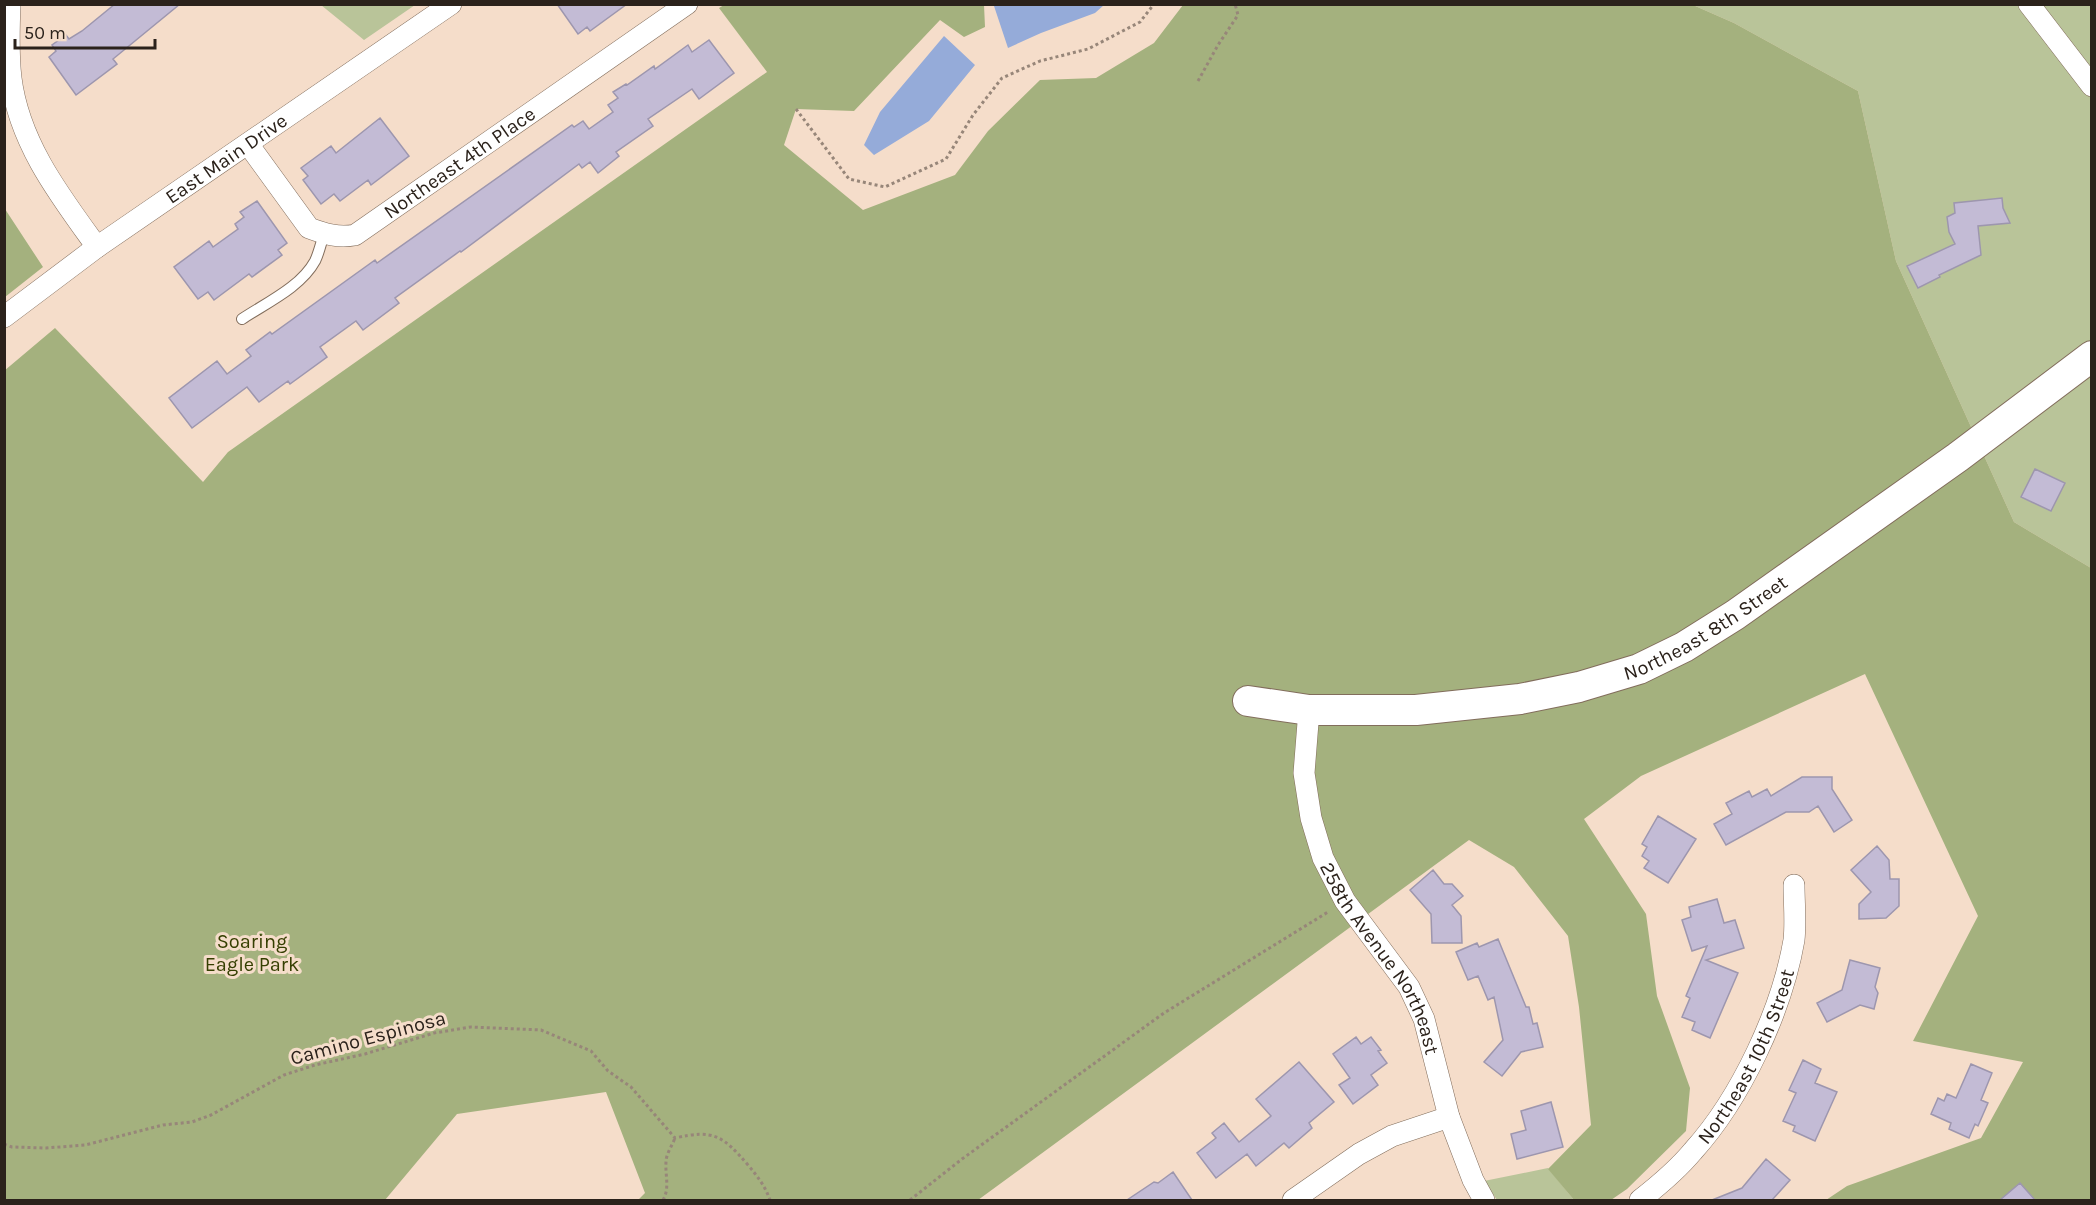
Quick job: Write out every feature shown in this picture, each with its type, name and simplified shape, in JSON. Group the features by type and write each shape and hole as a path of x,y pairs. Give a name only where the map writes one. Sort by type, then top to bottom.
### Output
{"street":[{"path":"10,4 8,38 11,78 18,109 40,164 97,247"},
{"name":"East Main Drive","path":"4,317 97,247 451,4"},
{"name":"Northeast 4th Place","path":"324,234 342,237 355,235 687,4"},
{"path":"2029,4 2091,86"},
{"path":"248,144 309,228 324,234"},
{"name":"Northeast 8th Street","path":"1248,701 1309,710 1416,710 1520,699 1579,687 1639,669 1684,646 1735,615 1958,457 2091,356"},
{"name":"258th Avenue Northeast","path":"1309,710 1304,773 1311,818 1323,858 1345,901 1414,997 1424,1019 1449,1117 1473,1180 1484,1200"},
{"name":"Northeast 10th Street","path":"1640,1200 1693,1152 1724,1112 1758,1052 1785,980 1794,937 1794,885"},
{"path":"1293,1200 1359,1154 1384,1140 1449,1117"}],"lane":[{"path":"242,319 297,282 305,274 315,261 324,234"}],"path":[{"path":"796,109 849,179 885,187 946,159 973,115 1002,78 1040,61 1088,49 1140,22 1154,4"},
{"path":"1198,81 1238,15 1235,4"},
{"path":"910,1200 962,1159 1164,1013 1345,901"},
{"name":"Camino Espinosa","path":"4,1144 12,1147 46,1148 85,1145 163,1125 192,1122 211,1115 284,1076 315,1065 365,1054 434,1033 471,1027 541,1030 591,1051 608,1071 631,1087 675,1138"},
{"path":"663,1200 668,1185 665,1174 666,1159 675,1138 692,1134 706,1134 727,1142 762,1181 770,1200"}],"green space":[{"path":"321,5 415,5 364,40"},
{"name":"Soaring Eagle Park","path":"724,5 984,5 985,27 964,37 940,20 854,111 796,109 784,145 863,210 955,175 988,131 1040,80 1096,78 1154,43 1183,5 1693,5 1734,23 1858,91 1896,261 2014,522 2091,568 2091,1200 1826,1200 1847,1186 1981,1138 2023,1062 1913,1041 1978,916 1865,674 1641,776 1584,819 1646,914 1657,996 1690,1088 1686,1131 1627,1189 1611,1200 1574,1200 1548,1169 1591,1125 1579,1007 1568,936 1514,867 1469,840 978,1200 638,1200 645,1193 606,1092 457,1114 385,1200 5,1200 4,371 55,328 203,482 228,452 767,72 719,8"},
{"path":"1693,5 2091,5 2091,568 2014,522 1896,261 1858,91 1734,23"},
{"path":"5,209 43,267 4,297"},
{"path":"1548,1168 1574,1200 1497,1200 1484,1181"}],"water":[{"path":"996,4 1104,5 1095,13 1008,48 994,6"},
{"path":"944,36 975,65 929,121 874,155 864,145 880,112"}],"building":[{"path":"115,4 180,4 113,59 117,64 76,95 49,57 56,51 52,45 66,35 69,39 82,31"},
{"path":"557,4 627,4 590,31 587,27 578,34"},
{"path":"709,40 734,73 699,99 692,89 648,119 653,126 616,152 619,156 598,173 590,162 582,168 579,164 395,298 399,303 363,330 356,321 320,347 327,357 290,384 288,381 259,402 247,387 192,428 169,398 217,361 227,374 251,356 246,350 270,332 272,334 375,260 377,263 572,125 574,127 583,121 589,129 613,112 608,105 618,98 613,92 654,66 655,69 688,45 692,52"},
{"path":"380,118 409,156 371,185 368,180 340,201 334,194 321,204 303,180 308,176 301,168 331,146 336,153"},
{"path":"2002,198 2003,208 2010,223 1978,226 1981,255 1918,288 1907,266 1955,244 1949,232 1947,217 1955,213 1954,203"},
{"path":"257,201 287,243 278,250 282,255 252,277 249,274 214,300 208,292 198,299 174,267 209,241 213,247 238,229 235,224 244,217 240,212"},
{"path":"2035,469 2065,483 2051,511 2021,497"},
{"path":"1802,777 1832,777 1832,789 1852,820 1834,832 1818,806 1809,812 1786,812 1726,845 1714,824 1732,814 1726,803 1749,791 1752,797 1767,789 1771,796"},
{"path":"1658,816 1696,839 1668,883 1644,868 1649,861 1642,856 1647,847 1642,844"},
{"path":"1877,846 1889,860 1890,879 1899,879 1899,906 1886,918 1859,919 1859,904 1871,892 1851,870"},
{"path":"1433,870 1444,884 1452,884 1463,896 1452,905 1461,916 1462,943 1432,943 1431,914 1410,890"},
{"path":"1717,899 1724,923 1735,920 1744,948 1706,960 1738,973 1710,1038 1692,1030 1695,1022 1682,1017 1690,998 1686,996 1707,946 1692,951 1682,920 1691,917 1689,907"},
{"path":"1498,939 1526,1007 1529,1007 1533,1024 1537,1023 1543,1047 1521,1052 1502,1076 1484,1062 1503,1040 1494,997 1488,1000 1478,976 1468,980 1456,952 1477,943 1479,947"},
{"path":"1850,960 1880,968 1875,987 1878,993 1874,1009 1860,1005 1827,1022 1817,1003 1842,990"},
{"path":"1356,1037 1361,1044 1371,1037 1387,1063 1371,1075 1378,1085 1353,1104 1339,1085 1350,1078 1333,1054"},
{"path":"1803,1060 1821,1069 1815,1083 1837,1092 1815,1141 1793,1131 1795,1126 1783,1121 1796,1093 1789,1090"},
{"path":"1299,1062 1334,1102 1309,1123 1312,1128 1289,1148 1284,1143 1256,1166 1247,1154 1216,1178 1197,1153 1216,1138 1212,1133 1224,1123 1239,1142 1271,1116 1256,1099"},
{"path":"1971,1064 1992,1073 1981,1100 1988,1103 1978,1126 1975,1124 1969,1138 1949,1129 1951,1123 1931,1114 1938,1098 1944,1101 1947,1094 1956,1098"},
{"path":"1551,1102 1563,1147 1517,1159 1511,1134 1526,1130 1521,1111"},
{"path":"1766,1159 1790,1180 1772,1200 1712,1200 1742,1188"},
{"path":"1173,1172 1192,1200 1127,1200 1154,1182 1158,1183"},
{"path":"2020,1183 2035,1200 2000,1200"}]}
